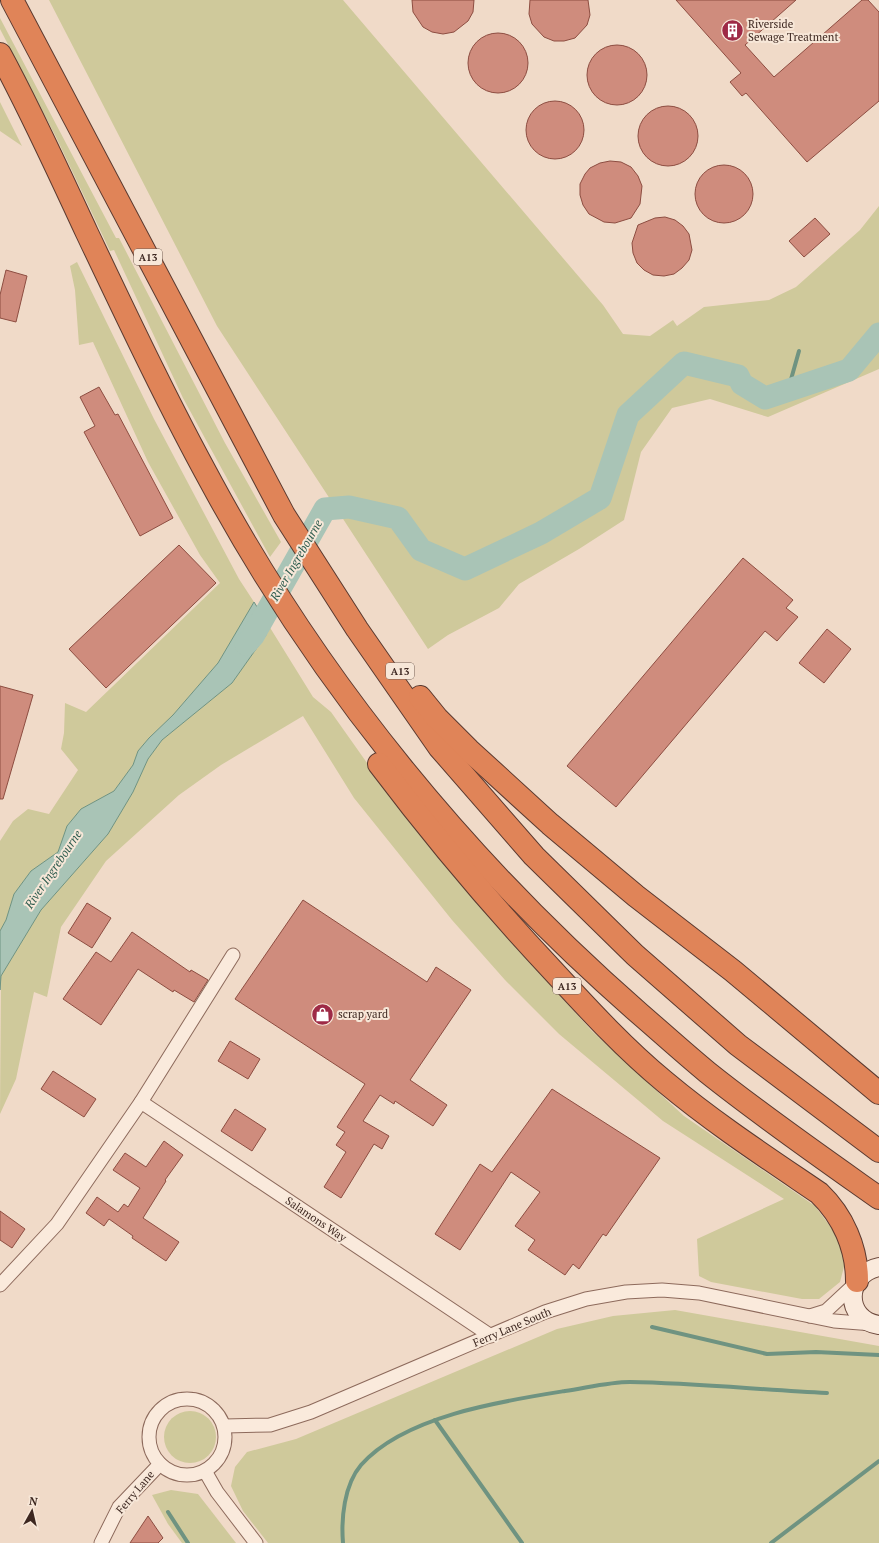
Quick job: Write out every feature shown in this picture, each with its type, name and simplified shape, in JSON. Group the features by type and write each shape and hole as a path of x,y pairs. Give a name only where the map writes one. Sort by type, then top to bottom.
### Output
{"highway":[{"name":"A13","path":"12,0 284,515 357,630 440,748 534,856 635,955 738,1045 879,1151"},
{"name":"A13","path":"0,54 41,134 176,416 213,487 254,557 308,641 404,772 455,832 509,891 601,980 704,1070 793,1137 879,1198"},
{"name":"A13","path":"357,630 386,653 437,718 550,824 636,896 733,971 879,1093"},
{"name":"A13","path":"308,641 324,688 442,845 524,940 609,1031 635,1056 724,1129 819,1193 829,1202 845,1228 852,1246 857,1266 856,1283"}],"street":[{"path":"0,1285 57,1224 141,1102 233,955"},
{"name":"Salamons Way","path":"141,1102 491,1336"},
{"path":"810,1316 826,1311 870,1270 879,1267"},
{"path":"856,1283 853,1298 857,1312 872,1324 879,1325"},
{"name":"Ferry Lane South","path":"225,1426 270,1425 311,1412 545,1312 586,1300 626,1292 662,1290 699,1293 834,1321 879,1325"},
{"path":"186,1398 199,1400 210,1406 219,1415 225,1426 226,1440 223,1452 216,1463 205,1471 193,1475 181,1475 170,1471 160,1464 150,1448 149,1429 154,1417 168,1404 186,1398"},
{"name":"Ferry Lane","path":"101,1543 119,1507 160,1464"},
{"path":"205,1471 217,1492 256,1543"}],"shaded area":[{"path":"49,0 343,0 603,305 623,334 650,336 673,320 677,326 704,307 769,300 796,287 860,230 879,206 879,369 768,417 710,399 672,408 641,452 624,520 579,549 519,584 499,608 448,635 428,649 217,326"},
{"path":"0,18 116,238 119,238 225,443 281,542 270,557 183,398 114,250 110,251 56,137 0,29"},
{"path":"0,102 22,146 0,131"},
{"path":"77,262 154,419 239,579 254,602 218,663 173,715 138,751 133,765 114,791 81,809 67,826 58,852 31,871 14,894 6,920 0,931 0,841 13,821 28,809 49,814 78,770 61,749 64,733 65,703 86,712 220,583 200,555 148,462 93,342 79,345 75,290 70,266"},
{"path":"269,626 313,697 331,712 389,794 496,925 592,1031 684,1116 815,1206 841,1241 845,1263 840,1282 819,1299 802,1299 711,1282 699,1276 697,1239 784,1199 663,1121 559,1034 505,980 452,920 354,798 303,716 221,765 179,795 106,861 61,927 47,997 34,992 16,1079 0,1114 1,976 41,910 108,834 133,792 148,759 162,740 232,683 266,635"},
{"path":"675,1310 879,1346 879,1543 268,1543 243,1511 231,1486 235,1467 247,1452 296,1439 557,1329 613,1316"},
{"path":"185,1411 195,1411 205,1415 212,1422 216,1432 216,1442 212,1452 205,1459 195,1463 185,1463 175,1459 168,1452 164,1442 164,1432 168,1422 175,1415"},
{"path":"171,1490 198,1494 236,1543 182,1543 168,1524 152,1495"}],"water":[{"path":"254,602 269,626 266,635 232,683 162,740 148,759 133,792 108,834 41,910 1,976 0,990 0,931 6,920 14,894 31,871 58,852 67,826 81,809 114,791 133,765 138,751 173,715 218,663"}],"building":[{"path":"412,0 474,0 473,12 468,21 454,32 443,34 432,32 423,27 413,12"},
{"path":"530,0 588,0 590,15 587,25 575,38 564,41 554,41 544,37 532,24 529,14"},
{"path":"676,0 796,0 745,45 774,77 862,0 868,0 879,12 879,101 807,162 746,93 742,96 730,82 741,73"},
{"path":"492,33 504,33 515,38 523,46 528,57 526,75 515,88 504,93 492,93 481,88 473,80 468,69 468,57 473,46 481,38"},
{"path":"611,45 623,45 634,50 642,58 647,69 645,87 634,100 623,105 611,105 600,100 592,92 587,81 587,69 592,58 600,50"},
{"path":"549,101 561,101 576,109 584,124 584,136 576,151 561,159 549,159 534,151 526,136 526,124 534,109"},
{"path":"662,106 674,106 685,111 693,119 698,130 696,148 685,161 674,166 662,166 651,161 643,153 638,142 638,130 643,119 651,111"},
{"path":"610,161 621,162 631,167 638,176 642,186 640,204 631,218 615,223 604,222 589,214 583,205 580,195 580,184 590,168 600,163"},
{"path":"724,165 735,167 748,178 751,183 753,194 751,205 740,218 735,221 724,223 713,221 700,210 697,205 695,194 697,183 708,170 713,167"},
{"path":"665,217 675,220 683,226 689,234 692,250 689,260 674,274 664,276 653,275 644,270 637,263 633,253 632,243 638,225 655,218"},
{"path":"815,218 830,234 804,257 789,241"},
{"path":"6,270 27,276 16,322 0,318 0,295"},
{"path":"99,387 115,415 118,414 173,518 140,536 84,432 95,426 80,397"},
{"path":"179,545 216,583 106,688 69,649"},
{"path":"743,558 793,600 786,608 798,617 777,641 765,631 616,807 567,766"},
{"path":"827,629 851,649 824,683 799,663"},
{"path":"0,686 33,695 3,799 0,799"},
{"path":"303,900 427,982 436,967 471,990 410,1080 447,1105 433,1126 395,1101 394,1104 380,1095 363,1121 389,1136 382,1149 374,1144 341,1198 324,1187 346,1152 336,1145 345,1132 337,1127 365,1084 235,999"},
{"path":"87,903 111,918 92,948 68,933"},
{"path":"132,932 190,972 191,970 208,980 194,1002 174,990 173,992 138,969 101,1025 63,999 96,952 111,962"},
{"path":"230,1041 260,1059 248,1079 218,1061"},
{"path":"53,1071 96,1099 84,1117 41,1089"},
{"path":"552,1089 660,1158 606,1236 603,1234 579,1269 573,1264 565,1275 528,1250 535,1240 515,1226 540,1192 511,1172 460,1250 435,1234 480,1164 492,1172"},
{"path":"235,1109 266,1129 252,1151 221,1131"},
{"path":"164,1141 183,1155 165,1180 166,1181 143,1218 179,1242 166,1261 132,1238 133,1236 109,1219 104,1226 86,1213 97,1197 118,1212 124,1204 128,1207 140,1188 113,1170 125,1153 146,1167"},
{"path":"0,1211 25,1229 12,1248 0,1240"},
{"path":"148,1516 163,1538 158,1543 130,1543"}],"waterway":[{"name":"River Ingrebourne","path":"246,644 253,636 325,509 349,507 398,518 421,550 465,569 541,533 600,498 628,415 684,363 738,376 742,384 765,398 849,370 879,334"},
{"path":"788,390 799,351"},
{"path":"652,1327 767,1354 816,1352 879,1355"},
{"path":"343,1543 343,1513 347,1492 355,1473 361,1465 380,1448 402,1434 456,1413 513,1400 622,1382 827,1393"},
{"path":"435,1420 522,1543"},
{"path":"771,1543 879,1461"},
{"path":"168,1512 188,1543"}],"place":[{"name":"Riverside Sewage Treatment","path":"732,30"},
{"name":"scrap yard","path":"322,1014"}]}
